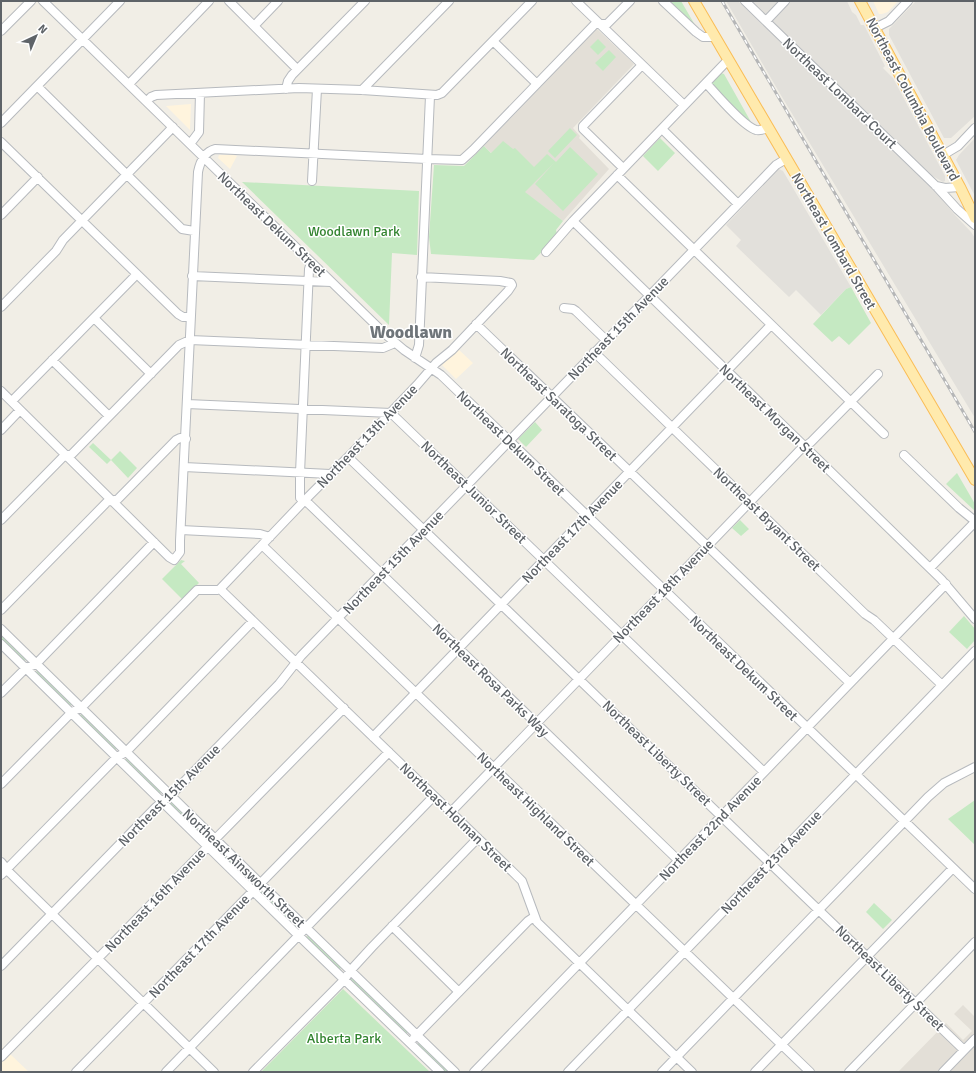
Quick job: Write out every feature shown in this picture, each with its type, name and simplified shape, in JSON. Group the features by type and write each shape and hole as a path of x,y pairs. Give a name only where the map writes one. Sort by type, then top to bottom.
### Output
{"main road":[{"name":"Northeast Lombard Street","path":"694,1 975,480"},
{"name":"Northeast Columbia Boulevard","path":"860,1 960,187 975,218"}],"street":[{"path":"1,31 31,1"},
{"name":"Northeast Dekum Street","path":"43,1 395,343 441,375 806,728 975,889"},
{"path":"1,123 120,1"},
{"path":"129,84 209,1"},
{"path":"229,1 297,69"},
{"path":"254,26 278,1"},
{"path":"286,89 289,78 297,69 365,1"},
{"path":"362,90 449,1"},
{"path":"146,101 156,95 286,89 362,90 430,96 440,95 532,1"},
{"path":"576,1 684,106"},
{"path":"1,391 174,560 180,552 194,230 198,172 199,165 204,157 211,150 215,149 462,160 595,24 607,24 630,1"},
{"path":"664,1 696,32 704,37 715,37"},
{"name":"Northeast Lombard Court","path":"745,1 975,225"},
{"path":"766,21 785,1"},
{"path":"875,28 889,21 908,1"},
{"path":"493,41 537,84"},
{"path":"546,252 573,221 728,60"},
{"path":"624,168 583,128 583,126 642,64"},
{"path":"706,83 738,116 751,127 758,130 768,128"},
{"path":"37,86 182,229 194,230"},
{"path":"312,181 317,89"},
{"path":"190,144 199,132 200,93"},
{"path":"415,358 418,345 430,96"},
{"path":"1,307 56,251 62,240 173,127"},
{"path":"943,155 958,146 975,128"},
{"path":"662,129 738,204"},
{"path":"1,142 180,316 190,317"},
{"name":"Northeast 15th Avenue","path":"1,966 156,807 170,795 279,684 296,662 467,486 594,352 776,165 786,159"},
{"path":"617,175 884,434"},
{"path":"1,215 38,177"},
{"path":"936,186 944,188 960,187"},
{"name":"Northeast Morgan Street","path":"573,221 930,568 946,584 975,619"},
{"path":"304,502 299,496 308,282 311,262"},
{"path":"12,401 137,274"},
{"path":"192,276 331,282"},
{"name":"Northeast 13th Avenue","path":"220,589 417,385 430,368 452,350 511,288 512,283 500,281 421,277"},
{"path":"564,308 573,309 576,311 606,340"},
{"path":"94,318 151,374"},
{"name":"Northeast Saratoga Street","path":"476,324 850,683"},
{"name":"Northeast 17th Avenue","path":"373,737 771,325"},
{"path":"1,520 63,457 72,454 179,345 190,340 383,348 395,343"},
{"name":"Northeast Bryant Street","path":"594,352 865,614 874,620 942,685"},
{"path":"52,360 109,416"},
{"name":"Northeast 18th Avenue","path":"451,812 800,450 811,442 878,374"},
{"path":"187,404 390,413"},
{"path":"1,430 20,410"},
{"name":"Northeast Junior Street","path":"390,413 764,772"},
{"path":"1,610 107,502 118,499 176,440 180,438 186,439"},
{"path":"904,455 959,508 975,521 930,568"},
{"name":"Northeast Liberty Street","path":"348,457 964,1050"},
{"path":"184,467 330,474"},
{"name":"Northeast Rosa Parks Way","path":"304,502 309,504 678,860"},
{"path":"181,530 260,534 270,537"},
{"path":"1,693 26,668 36,664 154,542"},
{"name":"Northeast Highland Street","path":"262,545 810,1072"},
{"name":"Northeast 22nd Avenue","path":"474,1072 946,584"},
{"path":"1,784 72,712 82,707 197,590 220,589"},
{"name":"Northeast Holman Street","path":"220,589 522,881 537,922 692,1072"},
{"path":"4,872 117,757 126,752 253,621"},
{"name":"Northeast Ainsworth Street","path":"1,629 82,707 260,884 455,1072"},
{"name":"Northeast Ainsworth Street","path":"1,644 440,1072"},
{"name":"Northeast 23rd Avenue","path":"568,1072 975,651"},
{"name":"Northeast 16th Avenue","path":"1,1057 344,708"},
{"name":"Northeast 17th Avenue","path":"76,1072 389,752"},
{"path":"662,1072 935,790 953,778 975,767"},
{"path":"166,1072 299,936 305,927 434,796"},
{"path":"253,1072 344,980 350,970 478,838"},
{"path":"1,862 4,872 52,914 214,1072"},
{"path":"756,1072 953,868"},
{"path":"410,1043 528,921 534,917"},
{"path":"392,926 460,992"},
{"path":"849,1072 975,942"},
{"path":"943,1072 975,1039"}],"shaded area":[{"path":"726,1 738,1 936,192 975,238 975,418 779,92"},
{"path":"750,1 847,1 852,12 856,15 861,25 864,25 885,66 883,68 893,78 945,176 945,181 943,182 931,175"},
{"path":"873,1 898,1 888,12 879,14"},
{"path":"916,1 975,1 975,116 951,138 944,138 889,35 889,29"},
{"path":"597,29 634,64 573,128 580,136 579,138 609,169 563,221 524,192 498,159 484,146"},
{"path":"191,104 190,130 166,106"},
{"path":"975,138 975,196 956,160"},
{"path":"219,155 237,156 230,169 218,158"},
{"path":"779,169 783,171 851,287 846,289 821,315 796,290 789,297 736,246 741,240 726,225"},
{"path":"458,349 473,363 456,379 442,365"},
{"path":"963,1005 975,1017 975,1072 898,1072 946,1023 963,1040 972,1031 954,1014"},
{"path":"1,1046 10,1054 29,1072 1,1072"}],"green space":[{"path":"670,1 681,1 695,25"},
{"path":"598,39 606,47 598,55 590,47"},
{"path":"609,50 616,57 603,71 595,63"},
{"path":"721,73 724,74 751,122 746,121 711,83"},
{"path":"570,128 577,135 555,158 548,151"},
{"path":"660,138 675,153 658,171 643,156"},
{"name":"Woodlawn Park","path":"503,141 513,149 515,148 534,167 547,154 556,162 570,147 598,174 563,211 535,184 554,163 525,192 563,221 556,230 556,237 534,260 431,254 429,237 434,165 464,166 484,146 491,153"},
{"name":"Woodlawn Park","path":"242,182 419,191 417,255 392,253 389,325"},
{"path":"851,287 871,323 849,345 839,336 832,342 813,324 846,289"},
{"path":"535,422 542,430 526,447 518,439"},
{"path":"93,443 111,460 107,464 89,447"},
{"path":"120,451 137,468 128,478 111,460"},
{"path":"957,473 975,504 975,511 946,484"},
{"path":"740,520 749,529 741,536 732,528"},
{"path":"181,560 185,561 181,564 199,583 182,599 162,579"},
{"path":"964,616 975,629 975,640 967,649 949,632"},
{"path":"1,632 27,658 26,660 22,661 1,640"},
{"path":"37,670 40,670 72,702 71,705 68,705 36,674"},
{"path":"82,714 117,748 115,750 80,717"},
{"path":"127,758 162,791 159,794 125,761"},
{"path":"975,800 975,845 948,819"},
{"path":"172,802 207,835 204,839 170,804"},
{"path":"218,847 252,880 251,882 248,883 216,851 216,848"},
{"path":"263,891 297,925 295,927 260,893"},
{"path":"874,903 892,920 883,929 866,912"},
{"path":"311,936 341,966 340,970 307,940 306,937"},
{"path":"352,978 408,1031 407,1033 405,1034 349,981"},
{"name":"Alberta Park","path":"343,989 430,1072 261,1072"},
{"path":"419,1042 452,1072 443,1072 417,1046"}],"railway":[{"path":"722,1 975,432"}],"district":[{"name":"Woodlawn","path":"411,332"}]}
